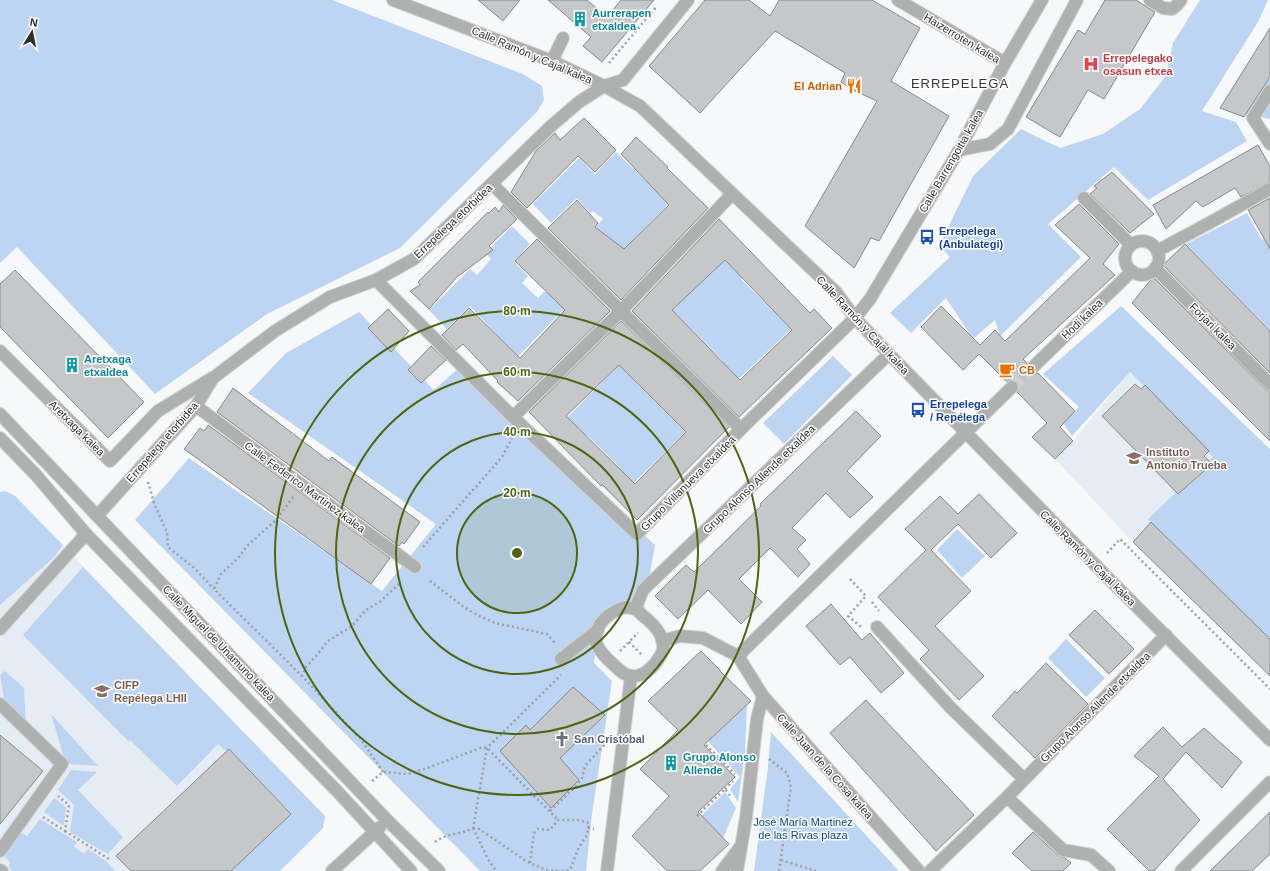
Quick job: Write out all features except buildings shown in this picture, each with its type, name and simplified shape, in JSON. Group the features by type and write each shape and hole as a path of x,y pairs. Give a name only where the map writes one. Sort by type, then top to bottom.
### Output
{"street":[{"name":"Calle Ramón y Cajal kalea","path":"393,0 552,61 604,86 640,106 836,292 855,318 889,354 1115,585 1270,740"},
{"name":"Haizerroten kalea","path":"898,0 1005,63"},
{"name":"Calle Barrengoitia kalea","path":"855,318 870,299 959,150 1005,63 1042,0"},
{"path":"959,150 990,144 1008,129 1077,0"},
{"path":"1150,0 1163,8 1172,9 1180,0"},
{"name":"Errepelega etorbidea","path":"97,516 196,406 213,378 275,331 323,300 376,280 414,259 579,102 604,86 623,80 687,1"},
{"path":"552,61 563,38"},
{"path":"1270,91 1253,118 1270,144"},
{"name":"Grupo Villanueva etxaldea","path":"492,184 741,429"},
{"path":"1157,250 1270,189"},
{"path":"517,420 732,194"},
{"path":"1084,198 1131,246"},
{"path":"1140,241 1145,241 1154,246 1157,250 1159,260 1152,272 1143,275 1138,274 1127,265 1126,254 1131,246 1140,241"},
{"name":"Forjari kalea","path":"1155,268 1270,384"},
{"name":"Hodi kalea","path":"1032,368 1132,270"},
{"name":"Grupo Villanueva etxaldea","path":"376,280 517,420 637,534 741,429 855,318"},
{"name":"Aretxaga kalea","path":"0,351 110,461 158,411 213,378"},
{"name":"Grupo Alonso Allende etxaldea","path":"635,609 644,590 889,354"},
{"path":"662,641 680,636 703,638 738,656 1012,387"},
{"name":"Calle Federico Martínez kalea","path":"196,406 302,486 415,567"},
{"name":"Calle Miguel de Unamuno kalea","path":"0,414 387,820 439,871"},
{"path":"0,437 11,426"},
{"name":"Calle Miguel de Unamuno kalea","path":"0,437 36,475 86,534 411,871"},
{"path":"0,629 86,534"},
{"path":"626,607 635,609 656,627 660,633 663,649 660,657 653,666 642,674 631,676 621,672 600,650 596,642 598,630 604,619 616,610 626,607"},
{"path":"877,627 950,707 1024,779"},
{"path":"562,659 598,630"},
{"name":"Grupo Alonso Allende etxaldea","path":"930,871 1007,797 1166,636"},
{"name":"Calle Juan de la Cosa kalea","path":"738,656 748,669 763,696 919,871"},
{"path":"607,871 631,676"},
{"path":"737,871 746,818 757,719 763,696"},
{"path":"0,704 62,764 0,851"},
{"path":"1181,871 1270,782"},
{"path":"1007,797 1063,850 1091,855 1109,871"},
{"path":"332,871 387,820"},
{"path":"722,871 742,845"}],"path":[{"path":"609,63 657,6"},
{"path":"423,547 502,457 517,420"},
{"path":"147,480 155,506 167,532 168,547 193,567 302,676 360,738 383,772"},
{"path":"214,589 221,574 239,557 247,546 277,518 297,492"},
{"path":"1107,553 1120,539 1270,689"},
{"path":"850,579 866,596 848,616 860,627 877,627 881,614 872,602"},
{"path":"430,581 464,607 479,616 495,623 547,634 562,659 487,748 473,828 488,859 496,871"},
{"path":"302,676 306,667 328,641 352,626 366,610 381,601 400,584"},
{"path":"617,654 642,629"},
{"path":"629,642 645,658"},
{"path":"550,811 575,787 582,778 585,766 605,744"},
{"path":"697,816 738,776 706,745"},
{"path":"372,781 383,772 408,774 483,747 487,748 558,820 579,820 589,823 587,835 579,847 570,870 546,870 530,863 479,829 473,828 441,838 435,842"},
{"path":"754,747 787,774 791,787 779,871"},
{"path":"725,789 746,818"},
{"path":"53,792 69,805 66,831"},
{"path":"37,813 109,860"},
{"path":"530,863 534,834 538,829 550,830 558,820"},
{"path":"588,828 594,830"},
{"path":"781,860 816,871"}],"shaded area":[{"name":"Instituto Antonio Trueba","path":"1130,372 1214,457 1133,542 1055,459 1073,441"},
{"name":"CIFP Repélega LHII","path":"5,491 15,496 325,816 323,828 280,871 0,871 0,492"}],"green space":[{"path":"0,0 332,0 523,74 542,86 544,100 537,112 400,248 267,314 155,394 17,247 0,263"},
{"path":"1200,0 1268,0 1258,22 1202,111 1236,122 1247,141 1148,200 1114,167 1048,224 1081,257 1000,336 995,320 973,339 946,298 911,333 890,313 950,257 939,246 973,176 1021,129 1060,148 1103,134 1140,109 1166,76 1173,43"},
{"path":"1270,76 1270,119 1245,114"},
{"path":"616,152 650,185 667,169 686,187 600,272 598,236 602,232 596,227 603,219 593,211 590,213 577,198 551,223 533,204 579,158 595,174"},
{"path":"1247,213 1262,240 1270,235 1270,330 1186,244"},
{"path":"512,226 530,244 514,262 528,276 522,283 538,298 544,292 548,292 571,302 496,379 480,362 497,345 494,343 499,337 470,306 447,329 429,310 470,269 477,275 491,259 485,253"},
{"path":"739,244 758,263 741,279 773,311 791,294 809,312 722,395 705,378 723,361 691,329 674,346 655,327"},
{"path":"1121,306 1270,449 1270,639 1148,519 1213,457 1130,372 1072,436 1063,423 1079,407 1043,374"},
{"path":"359,312 434,390 463,364 655,545 643,614 616,610 596,642 594,663 612,681 592,814 586,871 480,871 135,520 189,458 382,591 436,524 248,393 286,353"},
{"path":"635,349 653,366 636,383 685,432 617,500 602,486 620,467 587,435 568,452 551,434"},
{"path":"833,356 852,375 784,444 763,423"},
{"path":"5,491 15,496 63,545 53,558 0,605 0,492"},
{"path":"957,529 985,556 962,578 937,550"},
{"path":"83,567 325,816 323,828 280,871 231,871 291,813 229,749 226,751 218,744 177,786 130,740 129,742 23,635"},
{"path":"1066,639 1105,678 1086,697 1048,658"},
{"path":"5,671 24,688 26,723 5,704 0,675"},
{"path":"747,705 745,753 738,802 730,789 740,777 708,741"},
{"path":"51,714 98,766 66,764"},
{"name":"José María Martinez de las Rivas plaza","path":"771,732 899,871 754,871 768,767"},
{"path":"71,770 97,772 78,790 123,837 108,854 70,832 74,805 58,790"},
{"path":"725,792 736,808 723,838 701,816"},
{"path":"54,798 66,807 64,826 44,812"},
{"path":"40,819 77,842 74,847 84,854 88,849 106,861 115,871 13,871 9,868 10,862 3,854 20,832 27,836"}],"tunnel":[{"path":"1012,387 1032,368"}],"place":[{"name":"Aurrerapen etxaldea","path":"580,19"},
{"name":"Errepelegako osasun etxea","path":"1091,64"},
{"name":"El Adrian","path":"854,86"},
{"name":"Errepelega (Anbulategi)","path":"927,237"},
{"name":"Aretxaga etxaldea","path":"72,365"},
{"name":"CB","path":"1007,370"},
{"name":"Errepelega / Repélega","path":"918,410"},
{"name":"Instituto Antonio Trueba","path":"1134,458"},
{"name":"CIFP Repélega LHII","path":"102,691"},
{"name":"San Cristóbal","path":"562,739"},
{"name":"Grupo Alonso Allende","path":"671,763"}],"district":[{"name":"ERREPELEGA","path":"960,83"}]}
